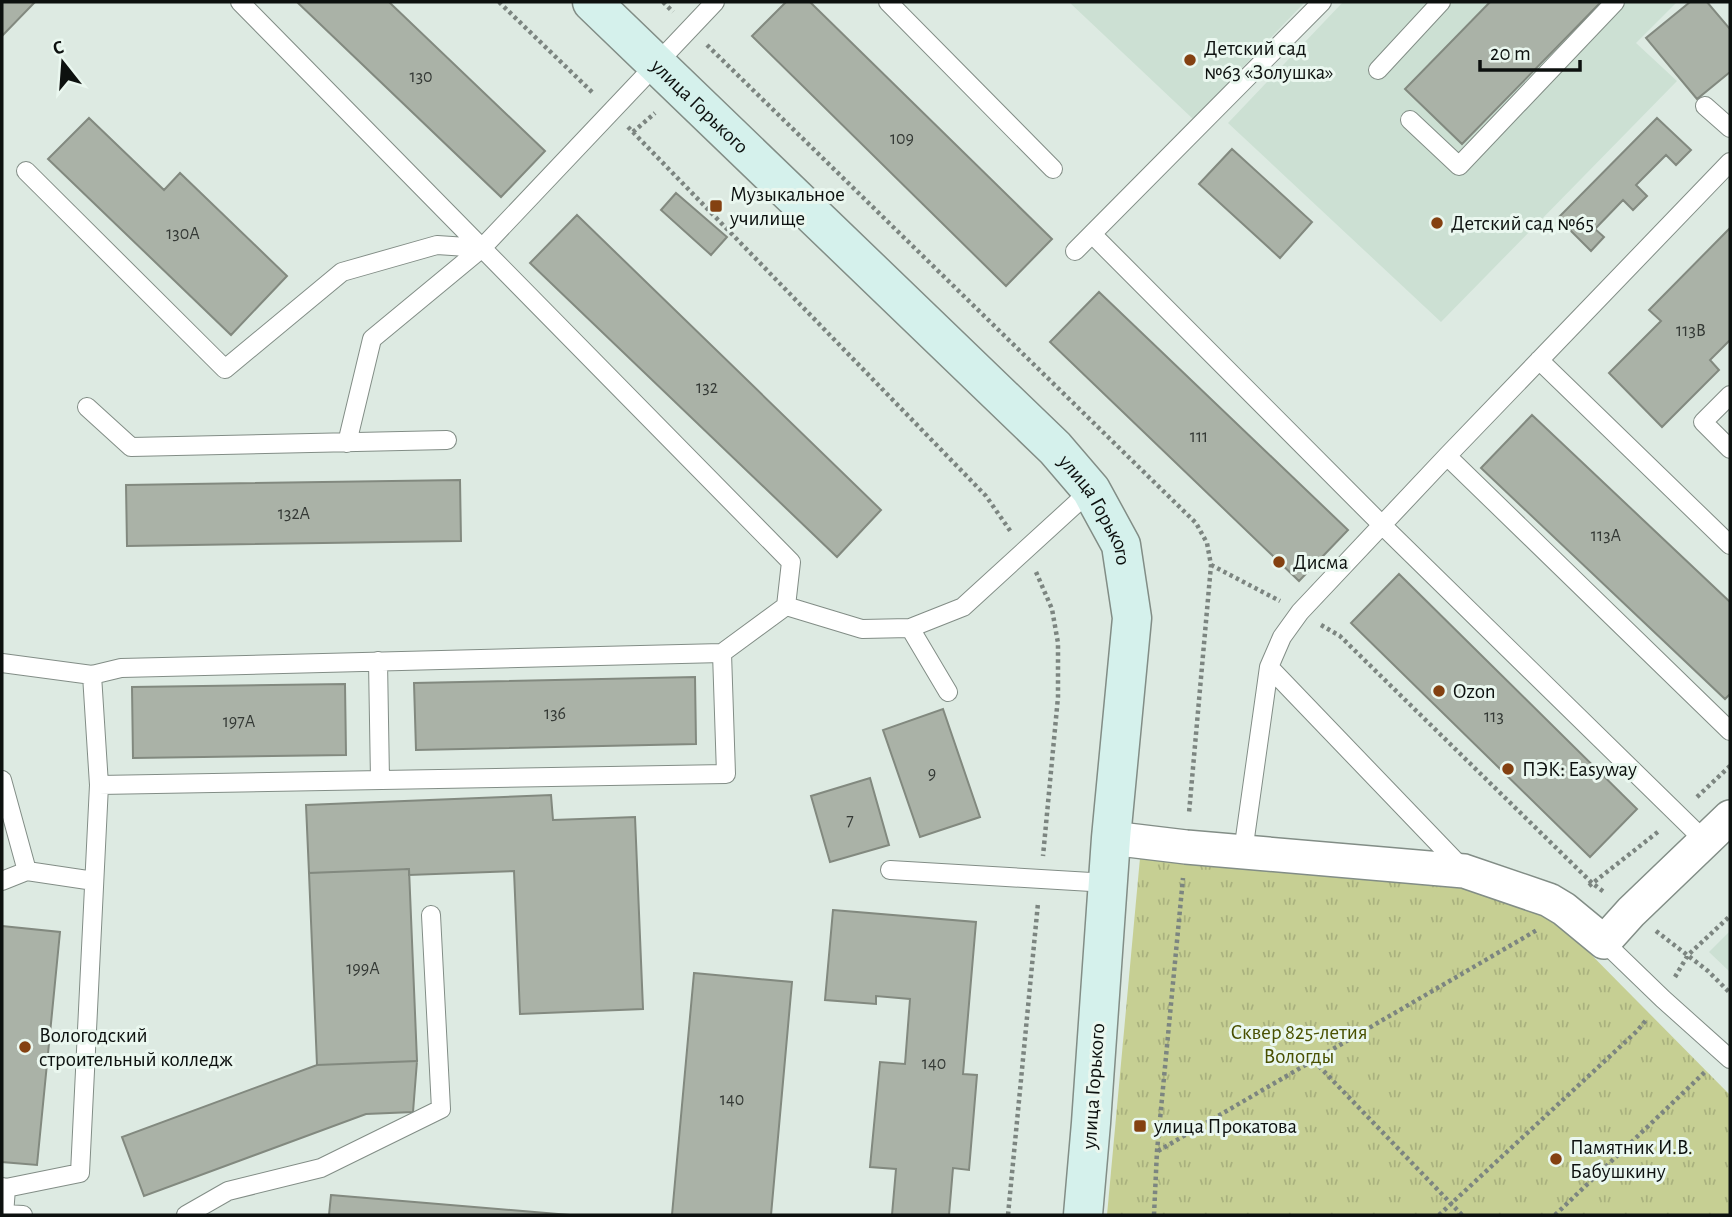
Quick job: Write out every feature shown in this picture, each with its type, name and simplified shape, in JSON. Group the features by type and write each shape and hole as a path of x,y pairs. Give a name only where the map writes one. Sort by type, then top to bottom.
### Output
{"street":[{"name":"улица Горького","path":"592,2 1055,448 1091,489 1121,545 1132,618 1111,838 1083,1215"},
{"path":"1111,838 1464,871 1549,900 1604,942 1631,912 1730,817"}],"lane":[{"path":"2,663 92,674 121,668 722,653 786,606 791,562 240,2"},
{"path":"347,443 372,339 482,248 715,2"},
{"path":"888,2 1053,169"},
{"path":"1075,251 1322,2"},
{"path":"1378,70 1441,2"},
{"path":"1410,120 1459,166 1615,2"},
{"path":"1705,106 1730,128"},
{"path":"1243,852 1269,667 1282,637 1300,612 1447,456 1730,162"},
{"path":"26,171 225,369 342,272 437,245 482,248"},
{"path":"1092,234 1383,526 1705,841"},
{"path":"1539,360 1730,545"},
{"path":"1730,395 1703,422 1730,449"},
{"path":"87,407 131,447 447,440"},
{"path":"1447,456 1730,731"},
{"path":"786,606 862,629 911,628 962,607 1091,489"},
{"path":"911,628 948,692"},
{"path":"99,785 726,774 722,653"},
{"path":"378,661 380,780"},
{"path":"1269,667 1464,871"},
{"path":"23,1215 4,1215 4,1187 80,1172 99,785 92,674"},
{"path":"2,780 27,871"},
{"path":"890,870 1108,883"},
{"path":"2,881 27,871 94,881"},
{"path":"186,1215 228,1191 320,1168 441,1109 431,915"},
{"path":"1604,942 1730,1059"}],"path":[{"path":"499,2 611,110 986,496 1024,550 1052,608 1058,643 1058,697 1007,1215"},
{"path":"1211,565 1340,636 1592,883 1708,971 1730,993"},
{"path":"1157,1151 1545,926 1592,883 1679,815 1730,766"},
{"path":"1154,1215 1157,1151 1186,847"},
{"path":"1663,999 1688,956 1730,916"},
{"path":"1439,1215 1637,1031"},
{"path":"1314,1061 1462,1215"},
{"path":"1555,1215 1694,1083"}],"shaded area":[{"name":"Детский сад №63 «Золушка»","path":"1069,2 1305,2 1193,119"},
{"name":"Детский сад №65","path":"1343,2 1677,2 1636,43 1677,81 1441,322 1228,123"},
{"path":"1730,931 1730,972 1709,952"}],"green space":[{"name":"Сквер 825-летия Вологды","path":"1140,858 1470,886 1550,913 1730,1095 1730,1215 1107,1215"}],"building":[{"path":"2,2 35,2 2,36"},
{"path":"297,2 389,2 545,151 501,197"},
{"path":"786,2 810,2 1052,239 1006,286 752,36"},
{"path":"1490,2 1601,2 1462,144 1405,89"},
{"path":"1690,2 1707,2 1730,29 1730,72 1697,99 1646,38"},
{"path":"89,118 164,190 180,173 287,276 231,335 48,159"},
{"path":"1657,118 1691,150 1676,165 1666,155 1636,185 1647,196 1633,210 1623,200 1595,229 1604,237 1591,251 1558,218"},
{"path":"1232,149 1312,222 1280,258 1199,184"},
{"path":"676,193 727,237 711,255 661,210"},
{"path":"577,215 881,510 837,557 530,263"},
{"path":"1730,228 1730,340 1710,360 1719,370 1662,427 1609,373 1661,321 1649,310"},
{"path":"1099,292 1348,530 1299,581 1050,342"},
{"path":"1532,415 1730,602 1730,694 1725,699 1481,468"},
{"path":"460,480 461,541 127,546 126,485"},
{"path":"1399,574 1637,809 1590,857 1351,623"},
{"path":"695,677 696,744 416,750 414,683"},
{"path":"345,684 346,755 133,758 132,687"},
{"path":"943,709 980,817 920,837 883,730"},
{"path":"870,778 889,845 830,862 811,796"},
{"path":"551,795 553,820 635,817 643,1009 520,1014 514,871 409,875 409,869 309,873 306,805"},
{"path":"409,869 417,1061 317,1065 309,873"},
{"path":"833,910 976,922 963,1074 977,1075 969,1170 953,1168 949,1215 892,1215 896,1169 870,1167 880,1062 905,1064 910,999 876,996 876,1004 825,1000"},
{"name":"Вологодский строительный колледж","path":"2,926 60,932 37,1165 2,1162"},
{"path":"694,973 792,982 771,1215 672,1215"},
{"path":"417,1061 413,1112 366,1114 144,1196 122,1137 317,1065"},
{"path":"331,1195 570,1215 329,1215"}],"place":[{"name":"Детский сад №63 «Золушка»","path":"1190,60"},
{"name":"Музыкальное училище","path":"716,206"},
{"name":"Детский сад №65","path":"1437,223"},
{"name":"Дисма","path":"1279,562"},
{"name":"Ozon","path":"1439,691"},
{"name":"ПЭК: Easyway","path":"1508,769"},
{"name":"Вологодский строительный колледж","path":"25,1047"},
{"name":"улица Прокатова","path":"1140,1126"},
{"name":"Памятник И.В. Бабушкину","path":"1556,1159"}]}
